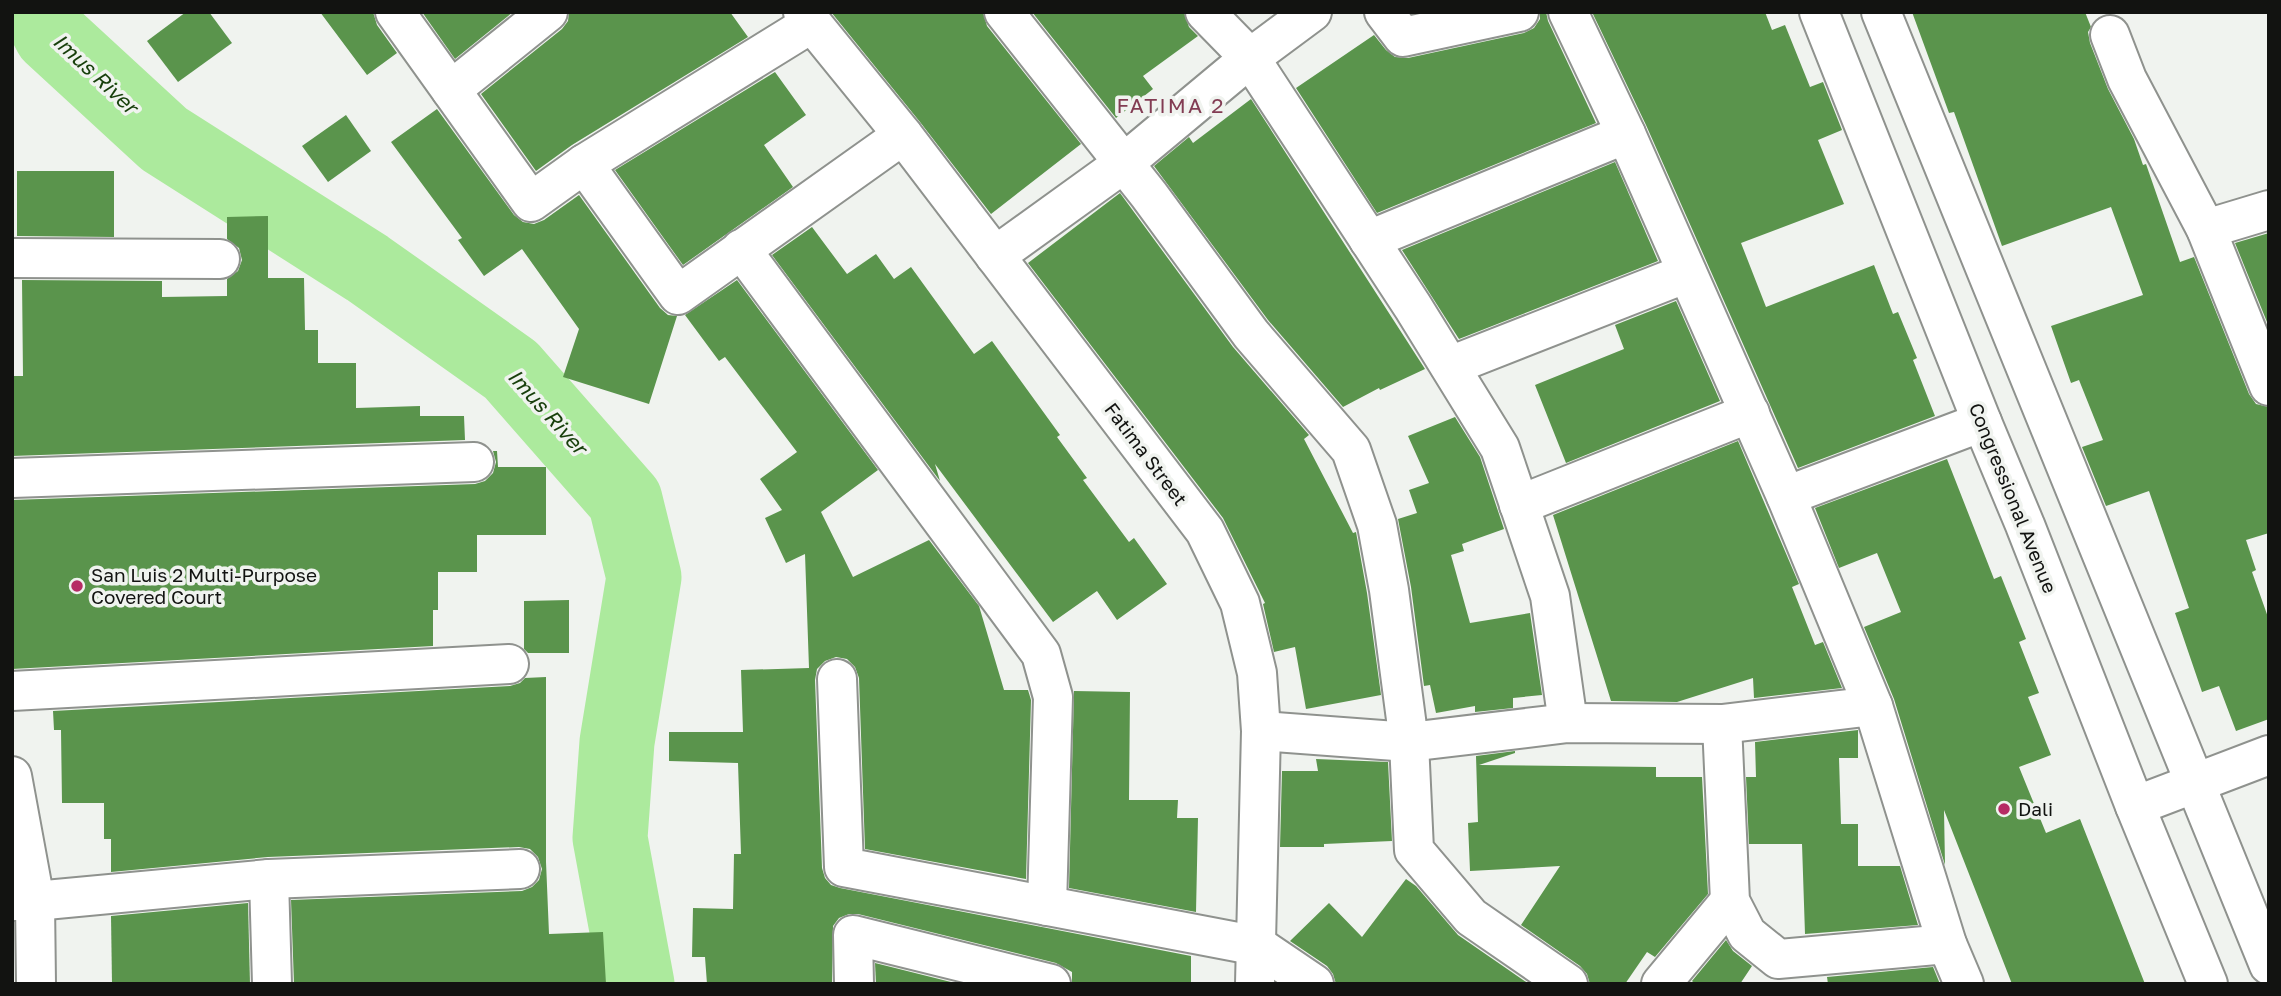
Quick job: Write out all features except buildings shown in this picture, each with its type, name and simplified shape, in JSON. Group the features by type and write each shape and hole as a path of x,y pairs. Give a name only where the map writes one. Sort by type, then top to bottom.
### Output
{"street":[{"path":"395,12 531,202 584,164 808,18"},
{"path":"452,90 548,12"},
{"path":"1004,12 1124,163 1251,334 1351,450 1377,525 1388,590 1409,742 1414,850 1471,917 1568,984"},
{"path":"1205,12 1250,58 1450,366 1500,448 1550,596 1568,723"},
{"path":"995,256 1124,163 1250,58 1312,12"},
{"path":"1384,12 1403,37 1519,12"},
{"path":"1568,12 1626,134 1750,413 1873,706 1947,944 1964,984"},
{"name":"Congressional Avenue","path":"1819,12 2208,984"},
{"path":"1881,12 2269,965"},
{"name":"Fatima Street","path":"808,18 903,135 1205,531 1240,603 1257,673 1261,731 1255,984"},
{"path":"2110,35 2127,79 2206,229 2268,383"},
{"path":"1369,240 1626,134"},
{"path":"584,164 678,295 903,135"},
{"path":"2206,229 2269,210"},
{"path":"741,249 1041,654 1054,697 1047,905"},
{"path":"12,258 220,259"},
{"path":"1450,366 1687,273"},
{"path":"1519,505 1750,413"},
{"path":"1786,496 1982,422"},
{"path":"12,478 474,462"},
{"path":"12,691 509,664"},
{"path":"837,679 844,867 1258,946 1314,984"},
{"path":"1261,731 1409,742 1568,723 1722,724 1873,706"},
{"path":"1722,724 1730,901 1747,934 1778,959 1947,944"},
{"path":"2135,806 2269,755"},
{"path":"12,776 24,901 36,984"},
{"path":"24,901 269,879 520,869"},
{"path":"269,879 272,984"},
{"path":"1661,984 1730,901"},
{"path":"854,984 853,934 1046,983"}],"waterway":[{"name":"Imus River","path":"39,12 51,35 164,139 367,268 511,370 625,500 644,577 617,742 610,838 637,984"}],"place":[{"name":"San Luis 2 Multi-Purpose Covered Court","path":"77,586"},
{"name":"Dali","path":"2004,809"}],"district":[{"name":"FATIMA 2","path":"1171,106"}]}
